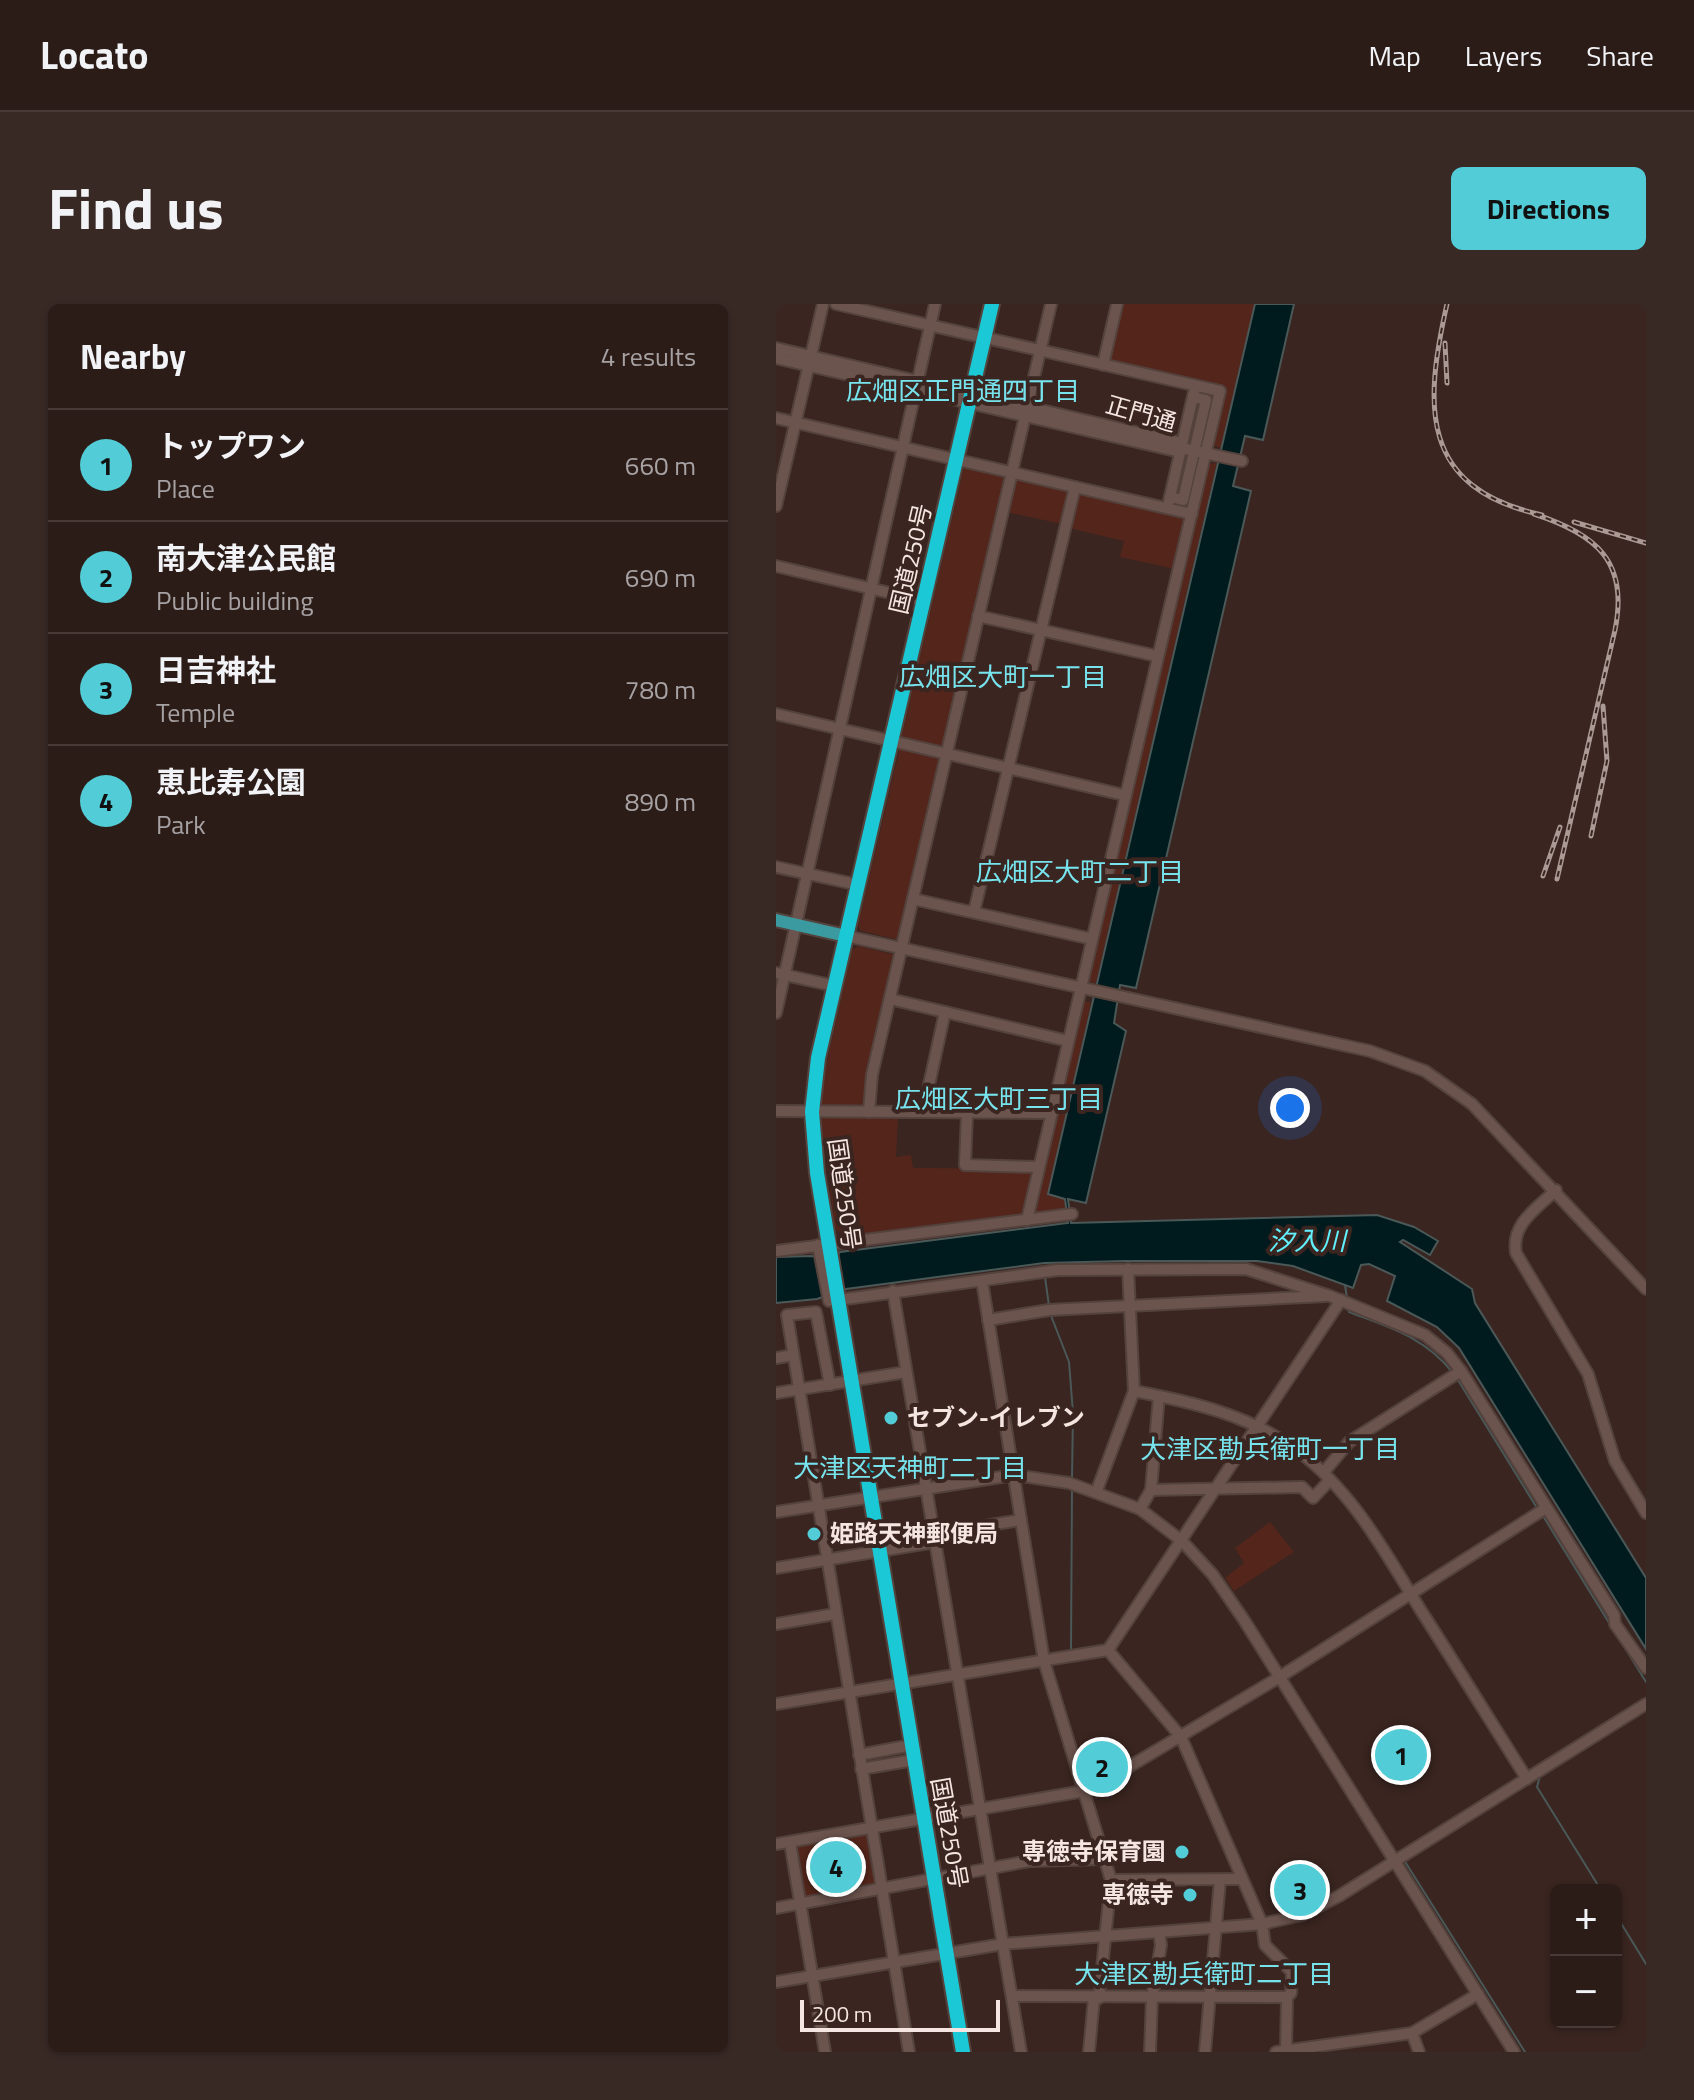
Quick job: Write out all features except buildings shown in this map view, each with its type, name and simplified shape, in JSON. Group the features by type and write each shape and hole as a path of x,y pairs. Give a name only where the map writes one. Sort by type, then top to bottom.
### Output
{"highway":[{"name":"国道250号","path":"963,2052 852,1382 823,1244 812,1112 818,1058 992,304"}],"main road":[{"path":"776,920 846,936"}],"street":[{"path":"776,506 778,484 823,304"},
{"path":"836,304 1103,365 1194,392 1206,400 1205,453 1183,500 1168,503"},
{"path":"776,1013 780,974 796,924 935,304"},
{"path":"869,1112 872,1075 1051,304"},
{"path":"1103,365 1117,304"},
{"name":"正門通","path":"776,348 810,361"},
{"name":"正門通","path":"776,358 810,361 1026,410 1176,451 1181,448 1242,461"},
{"path":"1027,1220 1068,1041 1086,991 1092,939 1124,795 1220,391 1194,392"},
{"path":"1168,503 1194,392"},
{"path":"776,418 1075,487 1168,503 1192,514"},
{"path":"974,912 1075,487"},
{"path":"776,566 924,601"},
{"path":"978,616 1157,656"},
{"path":"776,714 1124,795"},
{"path":"776,867 859,885"},
{"path":"913,899 1092,939"},
{"path":"846,936 1121,999 1370,1051 1425,1071 1453,1088 1491,1121 1646,1289"},
{"path":"780,974 835,986"},
{"path":"890,999 1068,1041"},
{"path":"923,1112 945,1012"},
{"path":"776,1111 1052,1113"},
{"path":"967,1114 965,1165 1039,1167"},
{"path":"1556,1190 1521,1224 1514,1243 1516,1253 1588,1374 1615,1461 1645,1507"},
{"path":"776,1251 1069,1215"},
{"path":"1097,1490 1134,1391 1128,1269"},
{"path":"833,1301 1058,1270 1246,1269 1335,1298 1425,1335 1447,1353 1456,1374 1546,1508 1614,1615 1615,1624 1646,1668"},
{"path":"982,1281 1044,1661 1111,1880 1089,2052"},
{"path":"893,1291 1021,2052"},
{"path":"988,1320 1049,1310 1335,1298"},
{"path":"776,1704 1108,1650 1258,1426 1335,1298"},
{"path":"830,1385 816,1312 787,1315 909,2052"},
{"path":"776,1358 793,1355"},
{"path":"776,1393 906,1372"},
{"path":"1151,1490 1302,1487 1313,1498 1349,1442 1456,1374"},
{"path":"1134,1391 1201,1404 1258,1426 1297,1449 1327,1476 1368,1524 1527,1779"},
{"path":"1140,1509 1151,1490 1159,1396"},
{"path":"776,1512 1014,1475 1097,1490 1140,1509 1182,1541 1213,1575 1514,2052"},
{"path":"776,1844 1082,1792 1114,1778 1278,1678 1546,1508"},
{"path":"776,1568 879,1551 1021,1520"},
{"path":"776,1624 835,1614"},
{"path":"1108,1650 1181,1737 1262,1924 1265,1945 1292,1972 1283,2052 1360,2047 1412,2033 1478,1994"},
{"path":"776,1982 1003,1944 1262,1924 1302,1915 1339,1896 1646,1704"},
{"path":"859,1755 913,1752"},
{"path":"861,1769 913,1752"},
{"path":"790,1842 825,2052"},
{"path":"776,1908 1029,1861 1104,1859"},
{"path":"1111,1880 1242,1879"},
{"path":"1205,2052 1220,1880"},
{"path":"1150,2052 1152,1998 1161,1945 1159,1932"},
{"path":"1012,1996 1287,1997"},
{"path":"1412,2033 1419,2052"}],"shaded area":[{"path":"1120,304 1255,304 1221,448 1210,444 1221,393 1110,362 1108,358"},
{"path":"1217,463 1096,983 1085,981 1205,464"},
{"path":"964,467 1006,479 944,746 941,748 901,739"},
{"path":"1017,479 1067,490 1062,524 1007,512"},
{"path":"1080,493 1186,518 1175,569 1120,557 1124,541 1069,528"},
{"path":"900,747 941,759 900,940 861,931 858,926"},
{"path":"858,946 896,955 865,1106 821,1108 824,1075 852,950"},
{"path":"1082,1000 1091,1003 1049,1194 1065,1198 1066,1212 1039,1215 1032,1209"},
{"path":"830,1116 898,1117 896,1157 911,1155 913,1168 1036,1169 1024,1214 845,1236 835,1228 821,1119"},
{"path":"1270,1522 1294,1552 1234,1591 1225,1578 1244,1563 1235,1548"},
{"path":"866,1834 878,1886 803,1899 798,1845"}],"water":[{"name":"汐入川","path":"1255,304 1294,304 1263,440 1245,436 1233,486 1251,491 1136,988 1120,985 1114,1023 1126,1031 1086,1203 1068,1199 1071,1223 1377,1215 1414,1227 1438,1241 1430,1255 1403,1240 1400,1242 1472,1289 1475,1303 1646,1578 1646,1649 1459,1348 1437,1327 1387,1301 1395,1276 1369,1264 1361,1265 1353,1288 1293,1266 1257,1261 1044,1263 846,1289 817,1299 776,1303 776,1257 814,1256 821,1259 837,1256 840,1252 1068,1223 1065,1199 1048,1194"}],"waterway":[{"path":"1045,1277 1049,1306"},
{"path":"1345,1285 1347,1298"},
{"path":"1348,1308 1349,1312 1392,1328 1418,1342 1452,1372"},
{"path":"1050,1313 1069,1362 1073,1413 1072,1478"},
{"path":"1456,1377 1537,1508"},
{"path":"1071,1650 1072,1489"},
{"path":"1543,1516 1611,1626"},
{"path":"1617,1635 1646,1682"},
{"path":"1540,1776 1537,1787 1597,1884"},
{"path":"1404,1860 1525,2052"},
{"path":"1622,1925 1646,1964"}],"railway":[{"path":"1447,304 1435,376 1435,408 1440,438 1452,463 1472,485 1502,502 1542,515"},
{"path":"1445,343 1447,383"},
{"path":"1534,514 1591,541 1612,568 1617,586 1615,630 1557,879"},
{"path":"1574,522 1646,543"},
{"path":"1591,836 1607,761 1603,706"},
{"path":"1543,876 1560,827"}],"place":[{"name":"セブン-イレブン","path":"891,1418"},
{"name":"姫路天神郵便局","path":"814,1534"},
{"name":"トップワン","path":"1401,1755"},
{"name":"南大津公民館","path":"1102,1767"},
{"name":"専徳寺保育園","path":"1182,1852"},
{"name":"恵比寿公園","path":"836,1867"},
{"name":"日吉神社","path":"1300,1890"},
{"name":"専徳寺","path":"1190,1895"}],"district":[{"name":"広畑区正門通四丁目","path":"963,391"},
{"name":"広畑区大町一丁目","path":"1003,677"},
{"name":"広畑区大町二丁目","path":"1080,872"},
{"name":"広畑区大町三丁目","path":"999,1099"},
{"name":"大津区勘兵衛町一丁目","path":"1270,1449"},
{"name":"大津区天神町二丁目","path":"910,1468"},
{"name":"大津区勘兵衛町二丁目","path":"1204,1974"}]}
